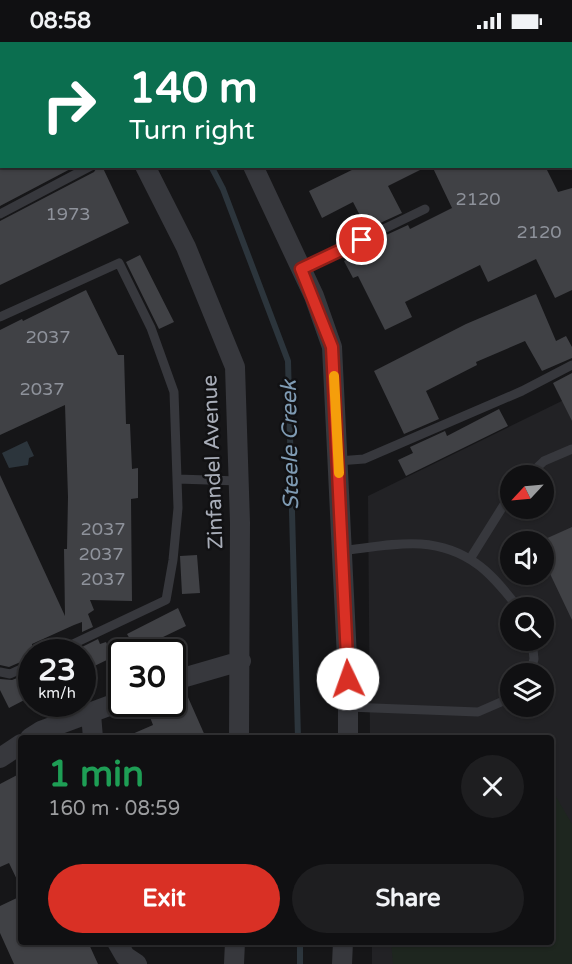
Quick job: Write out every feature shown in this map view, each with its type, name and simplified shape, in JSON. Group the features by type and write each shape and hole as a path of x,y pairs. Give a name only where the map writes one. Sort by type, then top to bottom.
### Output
{"street":[{"name":"Zinfandel Avenue","path":"146,168 186,247 235,367 241,661 239,735"},
{"path":"254,168 301,269 332,347 348,735"},
{"path":"186,677 241,661"},
{"path":"34,735 82,717"},
{"path":"91,717 93,735"},
{"path":"0,758 18,746"},
{"path":"119,945 125,956 137,964"},
{"path":"234,964 235,945"},
{"path":"342,964 343,945"}],"lane":[{"path":"0,214 87,168"},
{"path":"301,269 424,210"},
{"path":"0,317 119,263 151,328 174,392 178,508 166,600 84,639"},
{"path":"338,461 364,459 522,392 572,365"},
{"path":"540,465 572,449"},
{"path":"177,479 239,481"},
{"path":"470,559 500,511"},
{"path":"342,551 408,542 444,545 479,564 509,597"},
{"path":"0,672 10,674 18,670"},
{"path":"348,707 478,712 500,702"}],"shaded area":[{"path":"572,396 572,964 372,964 372,945 554,945 554,735 370,735 368,496"},
{"path":"27,441 34,456 29,458 28,465 9,468 2,453"},
{"path":"555,795 572,824 572,964 393,964 391,945 554,945"}],"building":[{"path":"0,168 72,168 0,206"},
{"path":"97,168 103,168 129,223 0,285 0,221 94,172"},
{"path":"356,168 424,168 388,186 402,213 367,229 353,202 322,218 309,191"},
{"path":"433,168 546,168 558,192 572,188 572,290 555,298 536,259 488,282 480,265 405,302 412,317 385,330 358,276 353,278 344,261 375,245 373,241 408,225 410,229 452,208"},
{"path":"140,255 174,322 159,329 126,262"},
{"path":"86,290 118,355 124,355 126,424 130,424 132,469 138,468 138,498 131,499 132,601 90,600 94,610 88,614 93,627 82,632 82,622 43,639 18,639 18,663 9,667 0,665 0,475 65,616 64,549 67,549 68,497 65,405 0,435 0,330 22,319 23,321"},
{"path":"536,294 556,341 566,336 572,347 572,358 542,371 525,341 476,362 477,365 426,391 439,419 404,434 374,371 466,324"},
{"path":"572,373 572,421 553,383"},
{"path":"499,409 508,426 406,476 398,460 413,453 410,447 445,431 447,436"},
{"path":"572,527 572,620 554,582 554,535"},
{"path":"197,555 200,593 182,594 180,556"},
{"path":"178,608 186,626 159,639 130,639 127,634"},
{"path":"98,639 100,644 106,642 108,659 96,665 96,640"},
{"path":"18,678 18,703 9,708 0,690 0,679 12,680"},
{"path":"187,695 205,735 130,735 153,725 150,717 186,717"},
{"path":"18,775 18,882 9,863 0,867 0,784"},
{"path":"18,897 18,945 89,945 98,964 14,964 0,933 0,906"}],"waterway":[{"name":"Steele Creek","path":"212,168 223,189 288,361 298,735"},
{"name":"Steele Creek","path":"300,945 300,964"}],"slow traffic":[{"path":"334,376 339,473"}],"route":[{"path":"348,679 332,347 314,296 301,269 362,240"}]}
